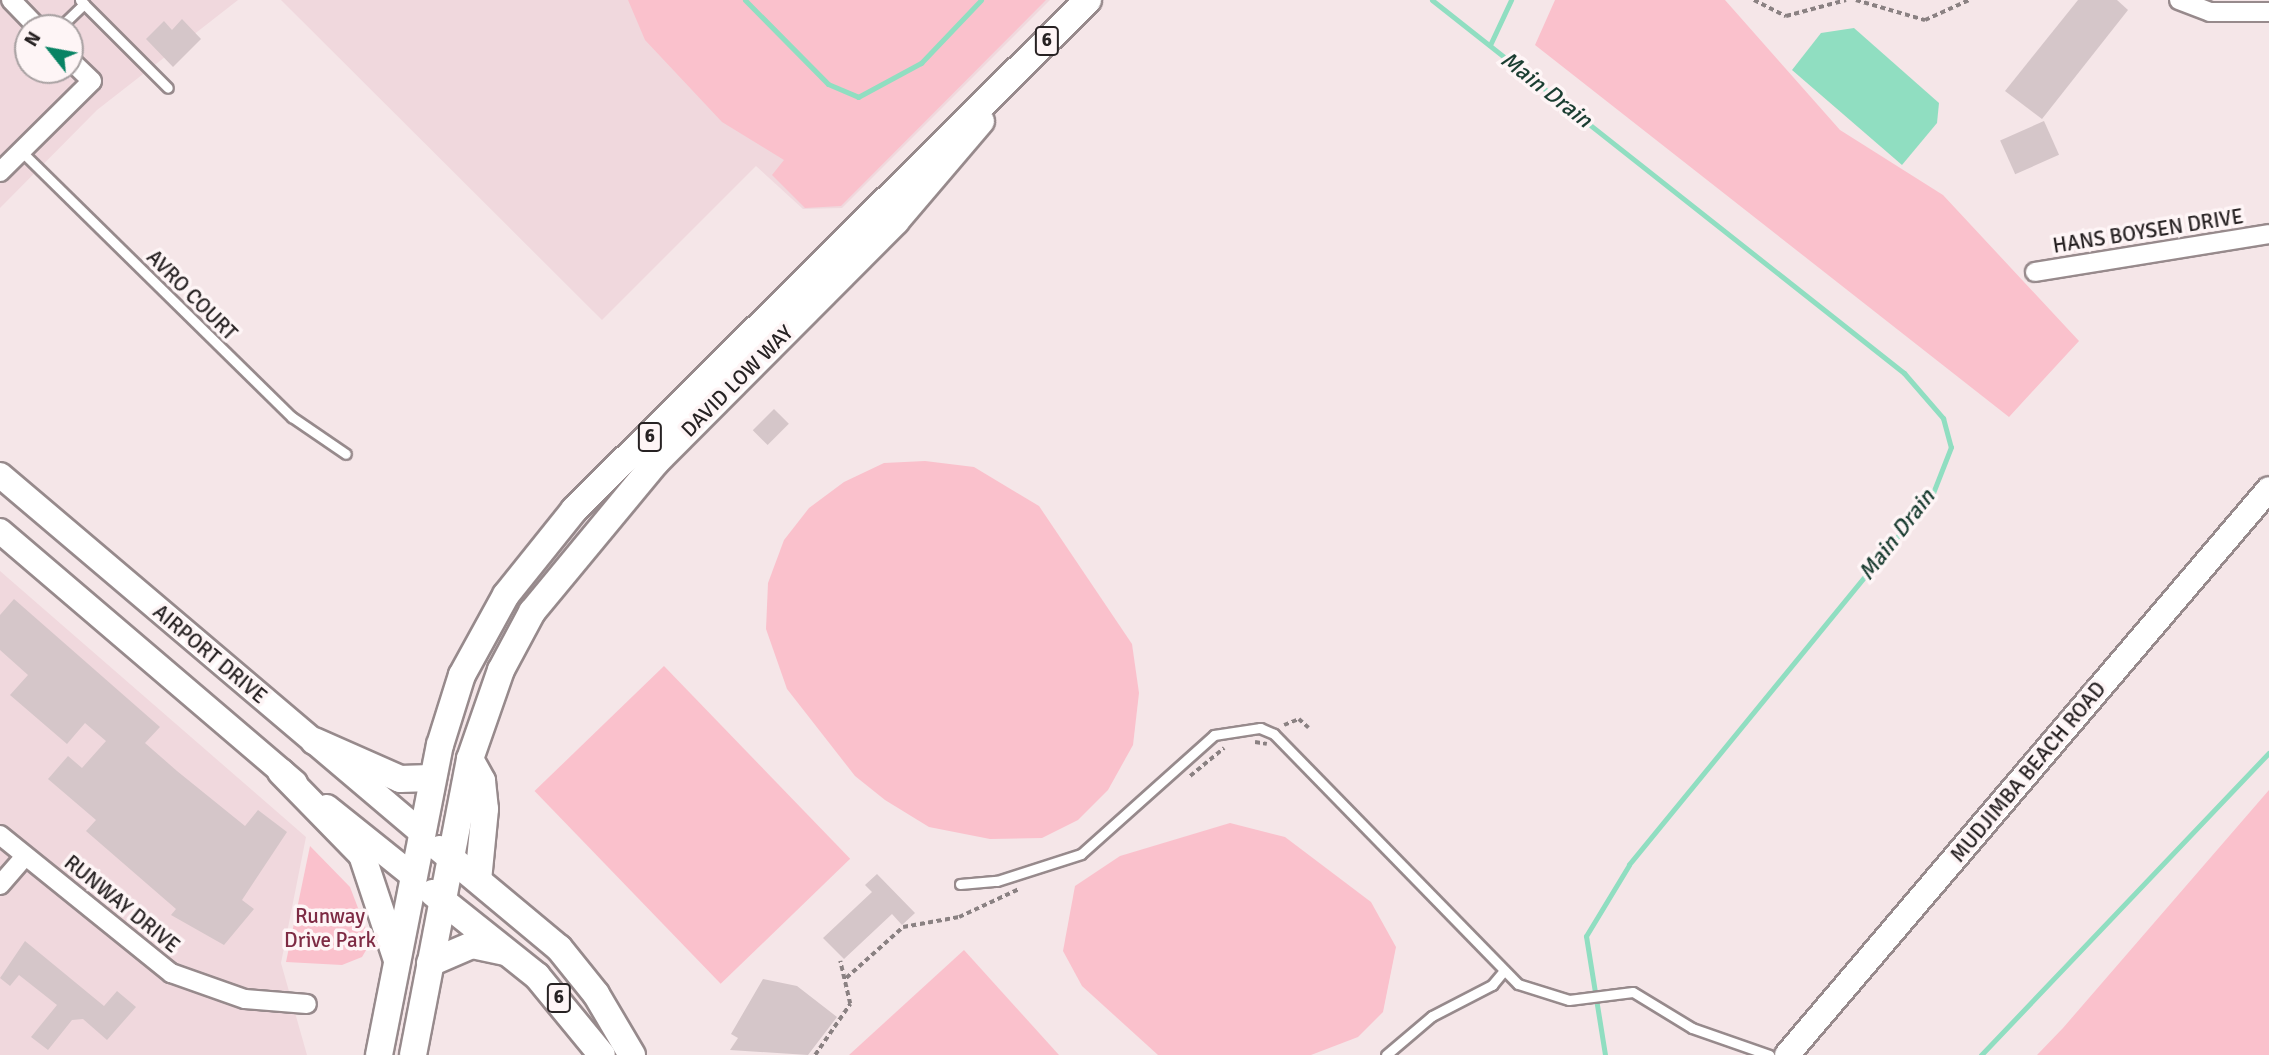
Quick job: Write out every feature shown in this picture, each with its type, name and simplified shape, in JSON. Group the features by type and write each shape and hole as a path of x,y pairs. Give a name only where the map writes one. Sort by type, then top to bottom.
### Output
{"main road":[{"name":"DAVID LOW WAY","path":"379,1055 431,778 462,675 527,567 574,510 888,214 981,121 1006,81 1088,0"},
{"name":"DAVID LOW WAY","path":"413,1055 470,759 501,670 573,556 656,462 888,214"},
{"path":"314,741 400,779 431,778"},
{"path":"470,759 482,781 485,809 478,880"},
{"path":"281,772 362,855 397,960"},
{"path":"421,832 478,880"},
{"name":"6","path":"413,876 513,954 555,994 602,1055"},
{"name":"6","path":"478,880 578,971 632,1055"},
{"path":"430,963 472,945 513,954"}],"street":[{"path":"11,0 24,14"},
{"path":"2179,0 2210,12 2269,12"},
{"path":"0,172 92,81 84,73"},
{"name":"HANS BOYSEN DRIVE","path":"2035,272 2269,234"},
{"name":"AIRPORT DRIVE","path":"0,475 421,832"},
{"name":"MUDJIMBA BEACH ROAD","path":"1787,1055 2269,489"},
{"name":"AIRPORT DRIVE","path":"0,531 281,772 413,876"},
{"name":"RUNWAY DRIVE","path":"0,835 171,973 244,999 307,1004"},
{"path":"0,885 25,856"}],"lane":[{"path":"82,2 168,88"},
{"name":"AVRO COURT","path":"21,151 292,417 346,454"},
{"path":"960,884 997,881 1081,854 1214,735 1260,727 1274,734 1503,972 1543,995 1569,1000 1633,992 1706,1034 1769,1055"},
{"path":"1386,1055 1432,1016 1492,985 1503,972"}],"path":[{"path":"1754,0 1786,16 1846,0"},
{"path":"1856,0 1925,20 1969,0"},
{"path":"1279,727 1299,719 1309,728"},
{"path":"815,1055 850,1004 840,961"}],"shaded area":[{"path":"0,0 238,0 97,110 0,208"},
{"path":"281,0 1050,0 842,208 803,209 756,166 602,320"},
{"path":"1854,28 1939,103 1937,123 1902,165 1792,70 1821,33"},
{"path":"0,571 306,837 281,963 307,1055 0,1055"}],"green space":[{"path":"628,0 1046,0 841,206 805,208 772,175 784,160 722,122 645,40"},
{"path":"1555,0 1725,0 1840,130 1943,195 2079,341 2009,417 1535,45"},
{"path":"925,461 974,467 1039,506 1132,644 1139,693 1133,745 1108,790 1078,820 1042,838 990,839 929,827 885,800 855,776 787,689 766,629 768,583 784,540 809,508 844,482 884,463"},
{"path":"664,666 850,859 721,984 535,791"},
{"path":"2269,790 2269,1055 2037,1055 2063,1028"},
{"path":"1230,823 1285,837 1371,902 1396,947 1383,1012 1358,1037 1311,1055 1158,1055 1082,986 1063,951 1075,886 1120,856"},
{"name":"Runway Drive Park","path":"310,846 350,887 371,942 362,957 342,965 286,962"},
{"path":"964,950 1059,1055 849,1055"}],"building":[{"path":"2078,0 2117,0 2128,10 2042,119 2005,91"},
{"path":"182,19 201,39 173,67 146,39 164,21 172,30"},
{"path":"2044,121 2059,155 2015,174 2000,141"},
{"path":"774,409 789,424 768,445 753,430"},
{"path":"14,599 160,727 145,743 177,771 245,826 258,810 287,832 242,900 254,909 224,945 171,915 176,909 86,831 96,820 48,779 68,756 82,768 106,741 85,723 67,744 10,695 28,675 0,650 0,615"},
{"path":"877,874 915,913 902,925 892,914 844,959 823,938 872,892 865,885"},
{"path":"25,941 104,1006 117,991 136,1007 107,1040 83,1019 72,1020 48,1050 31,1037 57,1005 19,975 10,986 0,978"},
{"path":"763,979 797,986 837,1017 808,1055 730,1050 738,1038 731,1034"}],"waterway":[{"path":"745,0 828,84 858,97 921,63 981,0"},
{"name":"Main Drain","path":"1432,0 1904,373 1943,418 1951,447 1933,493 1629,865 1586,936 1605,1055"},
{"path":"1490,45 1511,0"},
{"path":"1981,1055 2269,753"}]}
